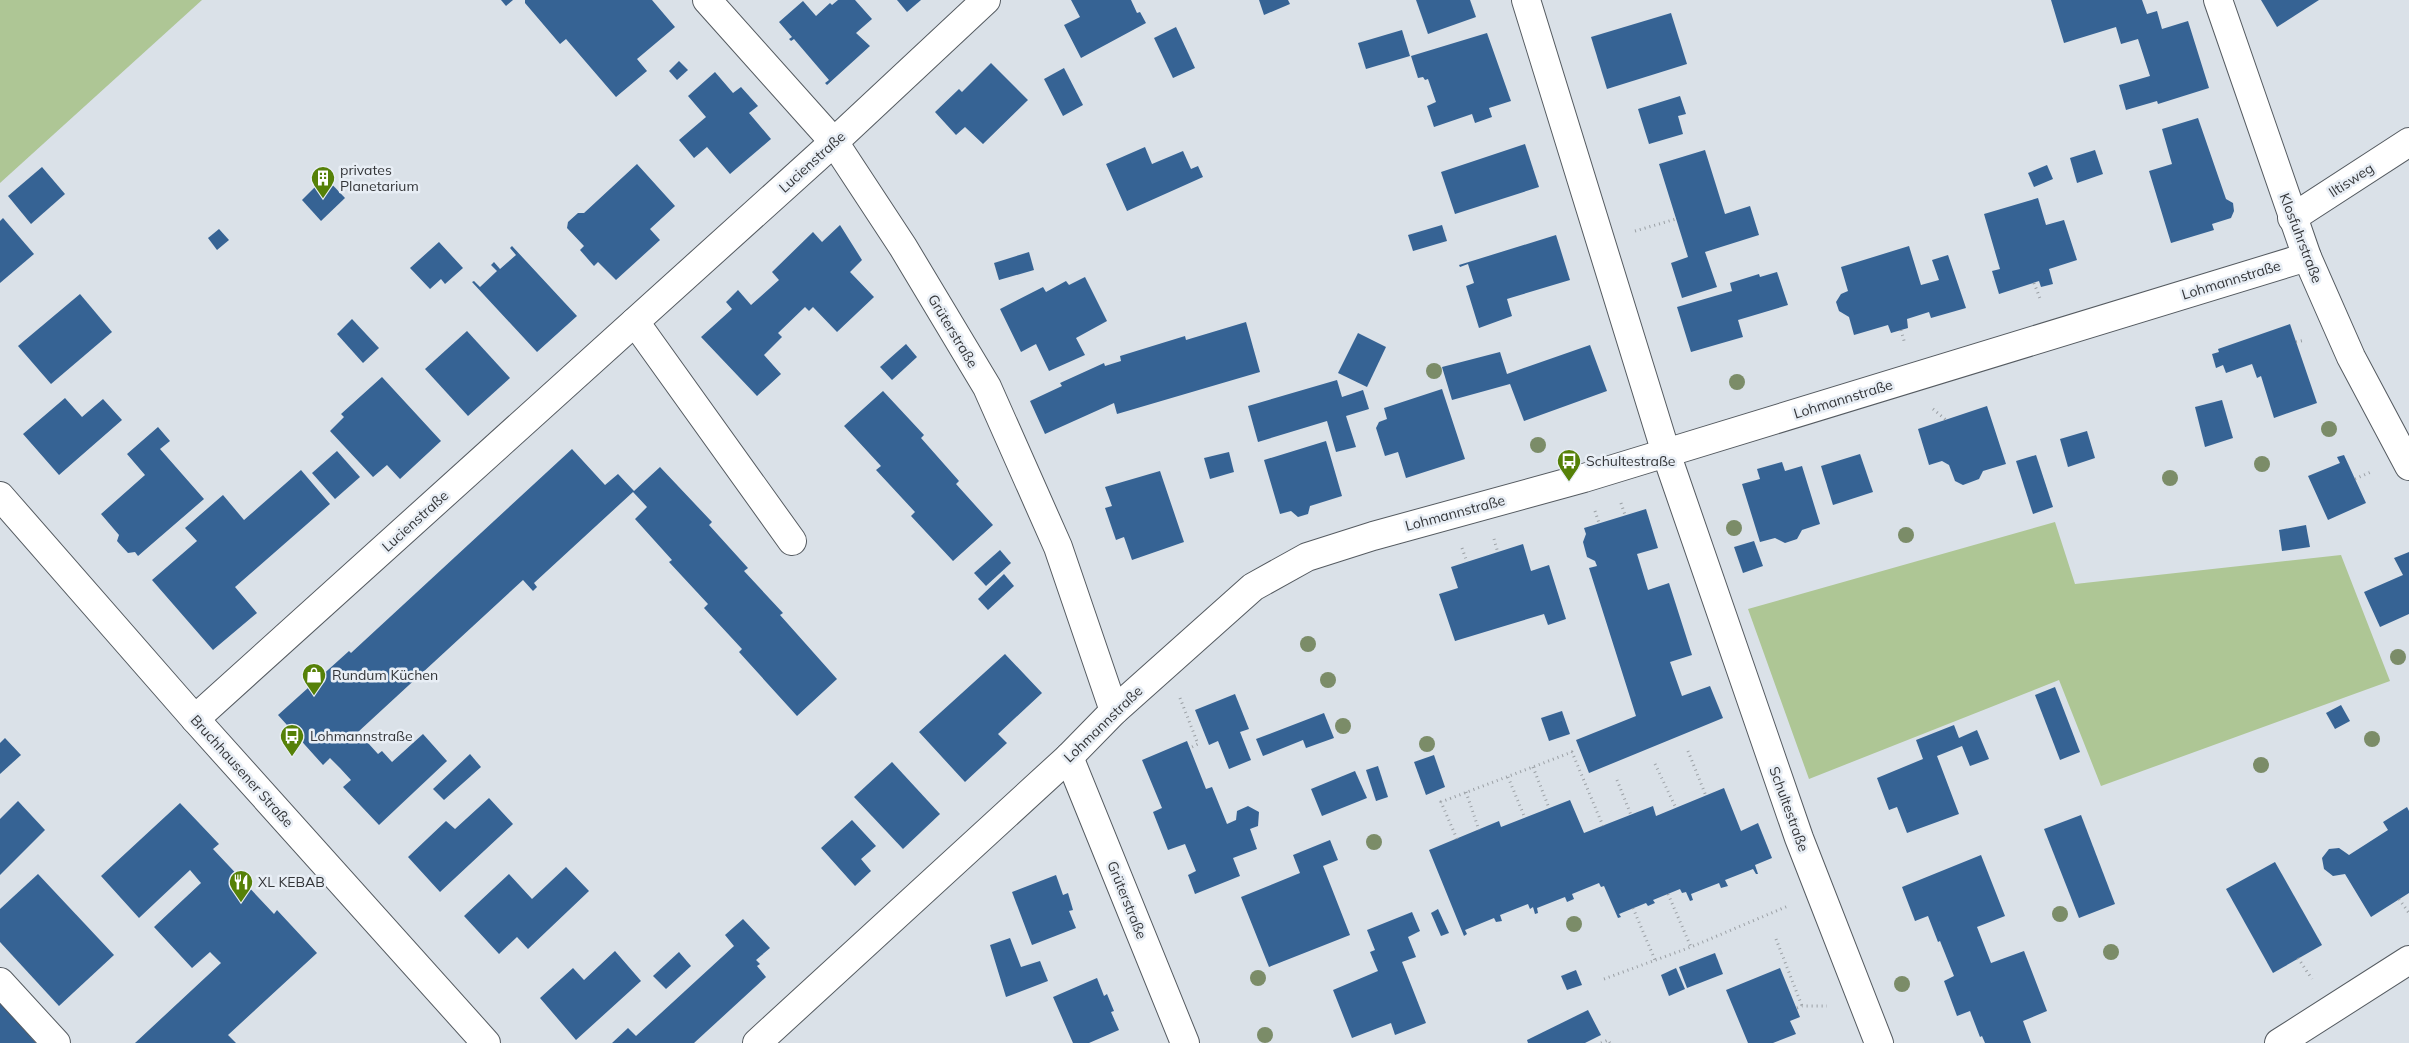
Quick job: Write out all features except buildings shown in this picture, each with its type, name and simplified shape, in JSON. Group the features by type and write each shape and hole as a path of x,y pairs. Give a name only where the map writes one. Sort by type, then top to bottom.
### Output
{"street":[{"name":"Grüterstraße","path":"707,0 834,142 903,247 987,386 1058,547 1114,711"},
{"name":"Lucienstraße","path":"195,719 834,142 986,0"},
{"name":"Schultestraße","path":"1526,0 1666,453 1785,800 1879,1043"},
{"name":"Klosfuhrstraße","path":"2218,0 2307,257 2351,357 2409,466"},
{"name":"Iltisweg","path":"2292,218 2409,142"},
{"name":"Lohmannstraße","path":"757,1043 1069,757 1114,711 1253,587 1308,557 1373,536 1666,453 2307,257"},
{"path":"635,322 792,541"},
{"name":"Bruchhausener Straße","path":"0,496 195,719 486,1043"},
{"name":"Grüterstraße","path":"1069,757 1185,1043"},
{"path":"2279,1043 2409,960"},
{"path":"0,982 56,1043"}],"path":[{"path":"1600,240 1676,219"},
{"path":"1163,667 1178,691 1198,744 1190,748"},
{"path":"1688,751 1706,796"},
{"path":"1456,839 1441,802 1572,752 1603,826"},
{"path":"1655,764 1676,808"},
{"path":"1533,767 1549,808"},
{"path":"1508,777 1525,818"},
{"path":"1616,780 1630,815"},
{"path":"1466,792 1479,830"},
{"path":"1604,979 1691,947 1820,893"},
{"path":"1668,894 1691,947"},
{"path":"2399,899 2409,913"},
{"path":"1633,908 1655,960"},
{"path":"1776,939 1802,1006"},
{"path":"1601,1043 1608,1040 1610,1043"}],"green space":[{"path":"0,0 202,0 0,183"},
{"path":"2055,522 2075,584 2341,555 2390,681 2101,786 2059,680 1809,779 1748,609"}],"place":[{"name":"privates Planetarium","path":"323,199"},
{"name":"Schultestraße","path":"1569,482"},
{"name":"Rundum Küchen","path":"314,696"},
{"name":"Lohmannstraße","path":"292,757"},
{"name":"XL KEBAB","path":"241,903"}]}
